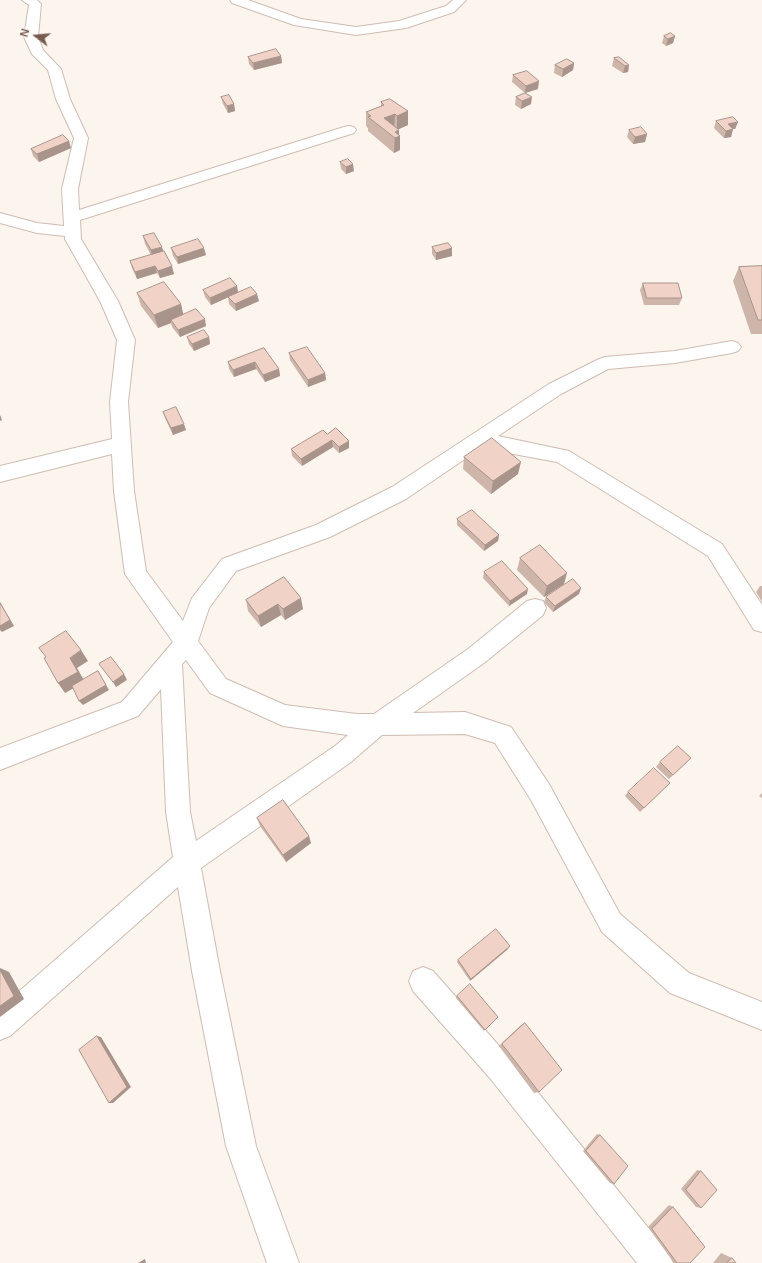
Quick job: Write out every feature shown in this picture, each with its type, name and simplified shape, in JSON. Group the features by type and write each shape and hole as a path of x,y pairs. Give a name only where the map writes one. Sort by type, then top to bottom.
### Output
{"street":[{"path":"28,0 35,4 31,37 37,51 54,69 63,99 81,138 70,189 72,239 109,301 126,340 120,402 124,491 136,574 178,652 218,686 283,715 357,725 465,723 503,735 540,792 611,923 680,983 762,1016"},
{"path":"236,0 299,22 356,31 401,25 450,9 460,0"},
{"path":"0,218 37,228 72,225 349,130"},
{"path":"0,759 130,709 178,652 200,604 229,565 323,531 399,493 556,389 605,363 676,357 732,347"},
{"path":"479,440 562,456 715,550 762,623"},
{"path":"0,474 122,444"},
{"path":"0,1026 187,862 343,754 377,725 476,656 535,608"},
{"path":"178,652 178,812 206,971 241,1146 283,1263"},
{"path":"423,981 499,1066 657,1263"}],"building":[{"path":"671,33 675,36 668,39 664,36"},
{"path":"276,49 281,56 253,63 248,57"},
{"path":"619,57 629,65 625,66 614,58"},
{"path":"567,59 574,63 563,69 555,65"},
{"path":"527,71 539,81 526,86 513,75"},
{"path":"525,93 532,97 522,101 516,97"},
{"path":"229,95 234,104 227,106 221,97"},
{"path":"390,99 408,111 397,116 395,114 384,118 399,130 395,132 400,136 395,138 368,117 371,116 366,112 384,105 381,102"},
{"path":"733,117 738,122 728,124 733,129 726,131 716,121"},
{"path":"641,127 647,134 635,137 629,130"},
{"path":"63,135 69,141 37,154 31,149"},
{"path":"348,159 353,164 346,167 340,162"},
{"path":"154,233 162,247 151,250 143,236"},
{"path":"198,239 204,248 177,257 171,248"},
{"path":"448,243 452,248 436,253 432,247"},
{"path":"164,251 172,266 158,271 155,266 135,272 130,261"},
{"path":"762,266 762,320 758,320 739,267"},
{"path":"230,278 237,286 210,298 203,290"},
{"path":"164,282 181,304 154,315 137,293"},
{"path":"643,283 678,283 682,298 647,298"},
{"path":"251,287 257,294 235,304 228,297"},
{"path":"196,309 205,319 178,330 171,320"},
{"path":"204,330 209,337 192,344 187,337"},
{"path":"307,347 325,373 308,380 289,353"},
{"path":"264,348 279,369 263,375 255,362 233,370 228,362"},
{"path":"176,407 184,424 171,428 163,412"},
{"path":"336,428 349,441 339,447 332,440 301,459 291,449 323,430 327,434"},
{"path":"492,438 521,462 493,481 464,457"},
{"path":"472,510 499,535 485,545 457,519"},
{"path":"540,545 567,573 547,586 520,558"},
{"path":"502,561 528,589 510,601 484,572"},
{"path":"284,577 301,598 283,609 278,604 258,616 246,600"},
{"path":"573,579 581,588 555,606 546,597"},
{"path":"0,603 10,620 0,626"},
{"path":"66,631 81,650 70,658 78,672 58,683 44,658 46,657 39,648"},
{"path":"111,657 124,674 113,682 99,664"},
{"path":"98,671 106,685 79,701 72,686"},
{"path":"678,746 691,758 673,775 660,762"},
{"path":"654,768 670,783 644,808 628,792"},
{"path":"283,800 309,836 283,855 257,818"},
{"path":"496,929 510,946 471,979 458,960"},
{"path":"0,970 14,996 0,1006"},
{"path":"470,984 498,1017 485,1030 457,996"},
{"path":"525,1023 562,1070 539,1092 502,1044"},
{"path":"97,1036 127,1087 109,1103 79,1050"},
{"path":"600,1135 628,1166 614,1184 586,1151"},
{"path":"701,1171 717,1190 701,1208 686,1190"},
{"path":"673,1207 705,1247 690,1263 677,1263 652,1229"},
{"path":"732,1258 736,1263 727,1263"}]}
